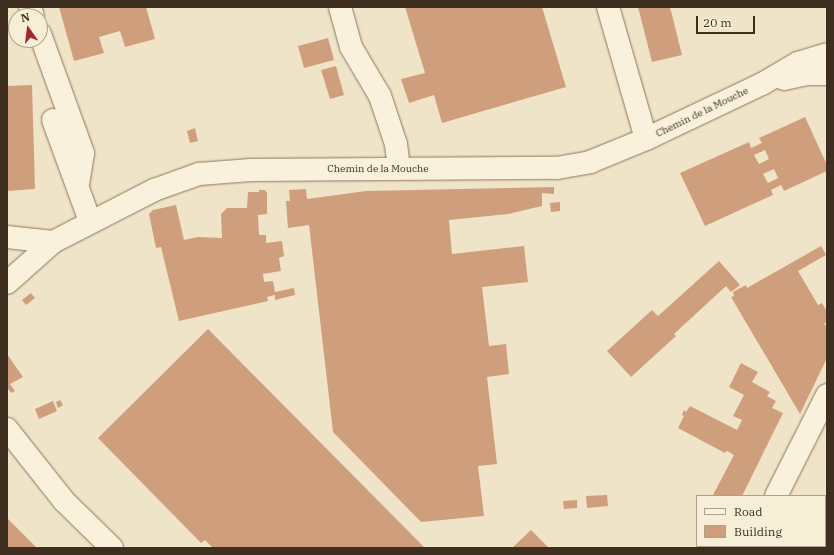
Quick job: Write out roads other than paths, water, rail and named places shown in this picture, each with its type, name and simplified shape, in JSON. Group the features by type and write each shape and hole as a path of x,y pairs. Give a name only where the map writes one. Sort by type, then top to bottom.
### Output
{"street":[{"path":"340,7 351,46 380,96 396,144 399,169"},
{"path":"608,7 646,139"},
{"path":"45,48 83,153 78,186"},
{"name":"Chemin de la Mouche","path":"7,283 53,242 90,221 154,190 199,174 251,170 557,168 590,162 646,139 762,84 798,63 827,54"},
{"name":"Chemin de la Mouche","path":"762,84 808,74 827,74"},
{"path":"53,120 90,221"},
{"path":"7,237 53,242"},
{"path":"777,495 827,395"},
{"path":"8,433 64,501 112,548"}]}
